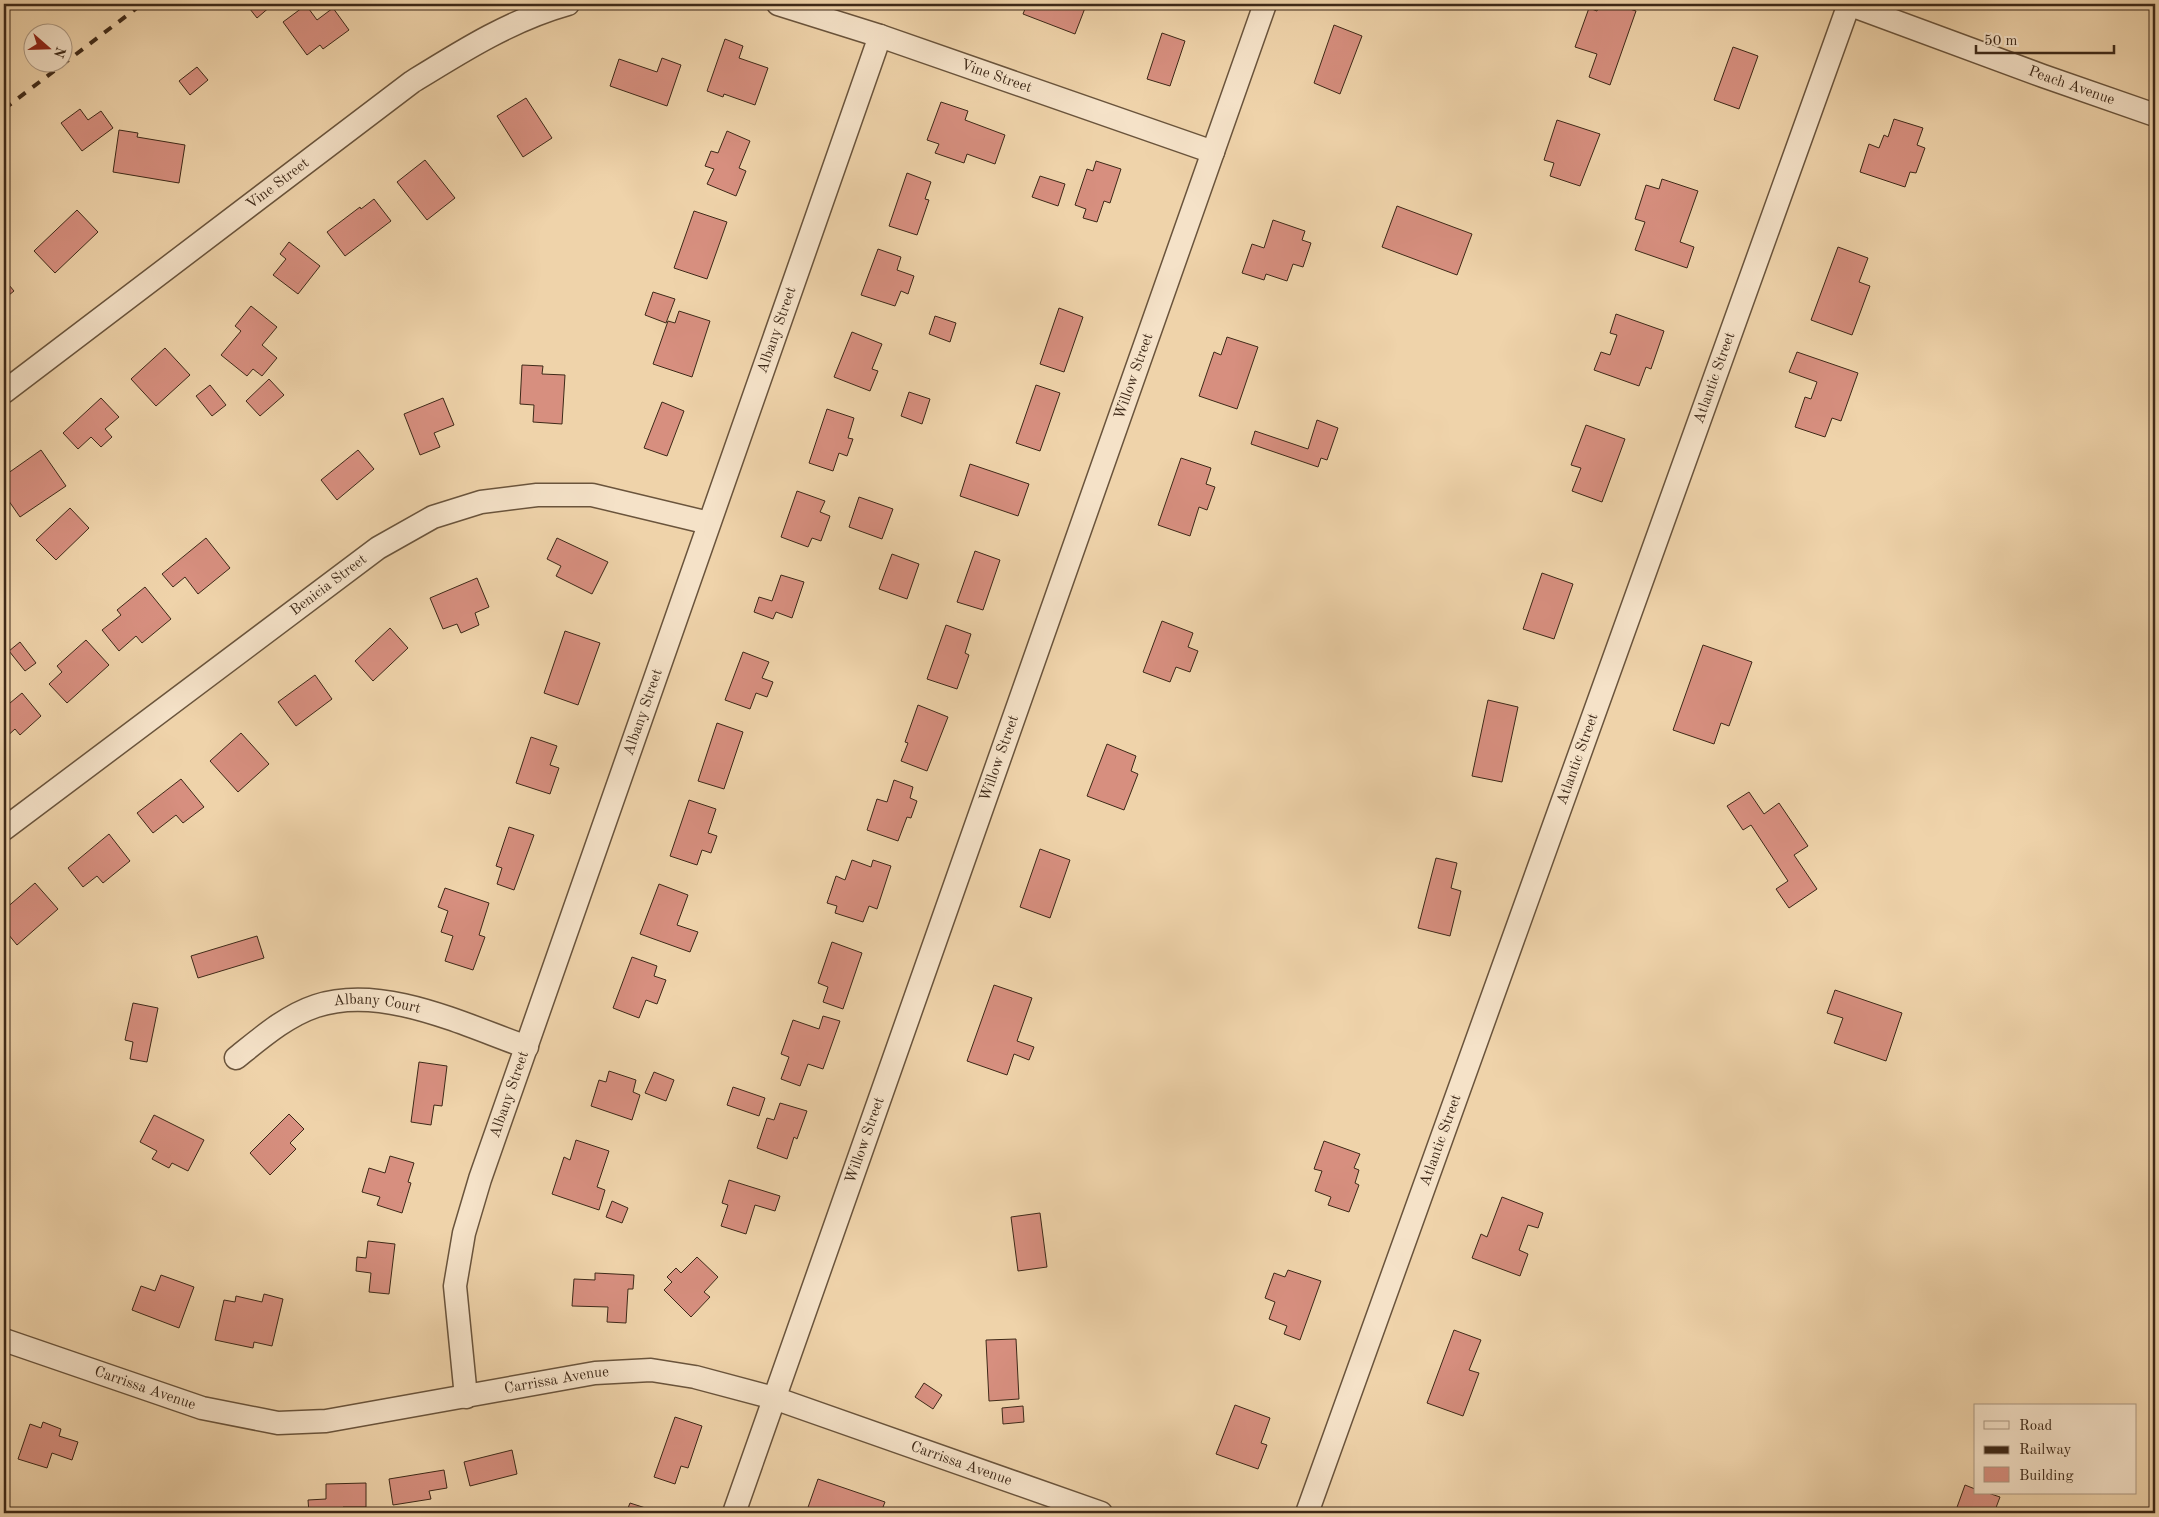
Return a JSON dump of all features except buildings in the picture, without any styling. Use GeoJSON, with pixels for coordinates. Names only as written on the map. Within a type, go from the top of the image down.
{"type":"FeatureCollection","features":[{"type":"Feature","properties":{"kind":"street","name":"Vine Street"},"geometry":{"type":"LineString","coordinates":[[4,392],[412,82],[483,38],[543,11],[568,4]]}},
{"type":"Feature","properties":{"kind":"street","name":"Vine Street"},"geometry":{"type":"LineString","coordinates":[[778,4],[880,36],[1213,152]]}},
{"type":"Feature","properties":{"kind":"street","name":"Willow Street"},"geometry":{"type":"LineString","coordinates":[[734,1513],[1265,4]]}},
{"type":"Feature","properties":{"kind":"street","name":"Peach Avenue"},"geometry":{"type":"LineString","coordinates":[[1849,4],[2043,76],[2155,115]]}},
{"type":"Feature","properties":{"kind":"street","name":"Atlantic Street"},"geometry":{"type":"LineString","coordinates":[[1307,1513],[1849,4]]}},
{"type":"Feature","properties":{"kind":"street","name":"Albany Street"},"geometry":{"type":"LineString","coordinates":[[466,1396],[455,1286],[464,1233],[480,1179],[880,36]]}},
{"type":"Feature","properties":{"kind":"street","name":"Benicia Street"},"geometry":{"type":"LineString","coordinates":[[4,829],[378,548],[433,517],[481,502],[537,495],[592,496],[709,523]]}},
{"type":"Feature","properties":{"kind":"street","name":"Albany Court"},"geometry":{"type":"LineString","coordinates":[[236,1058],[276,1026],[316,1006],[355,1000],[392,1002],[527,1047]]}},
{"type":"Feature","properties":{"kind":"street","name":"Carrissa Avenue"},"geometry":{"type":"LineString","coordinates":[[4,1340],[202,1408],[278,1423],[326,1421],[595,1373],[651,1370],[695,1377],[774,1398],[1101,1513]]}},
{"type":"Feature","properties":{"kind":"railway"},"geometry":{"type":"LineString","coordinates":[[4,109],[142,4]]}}]}
